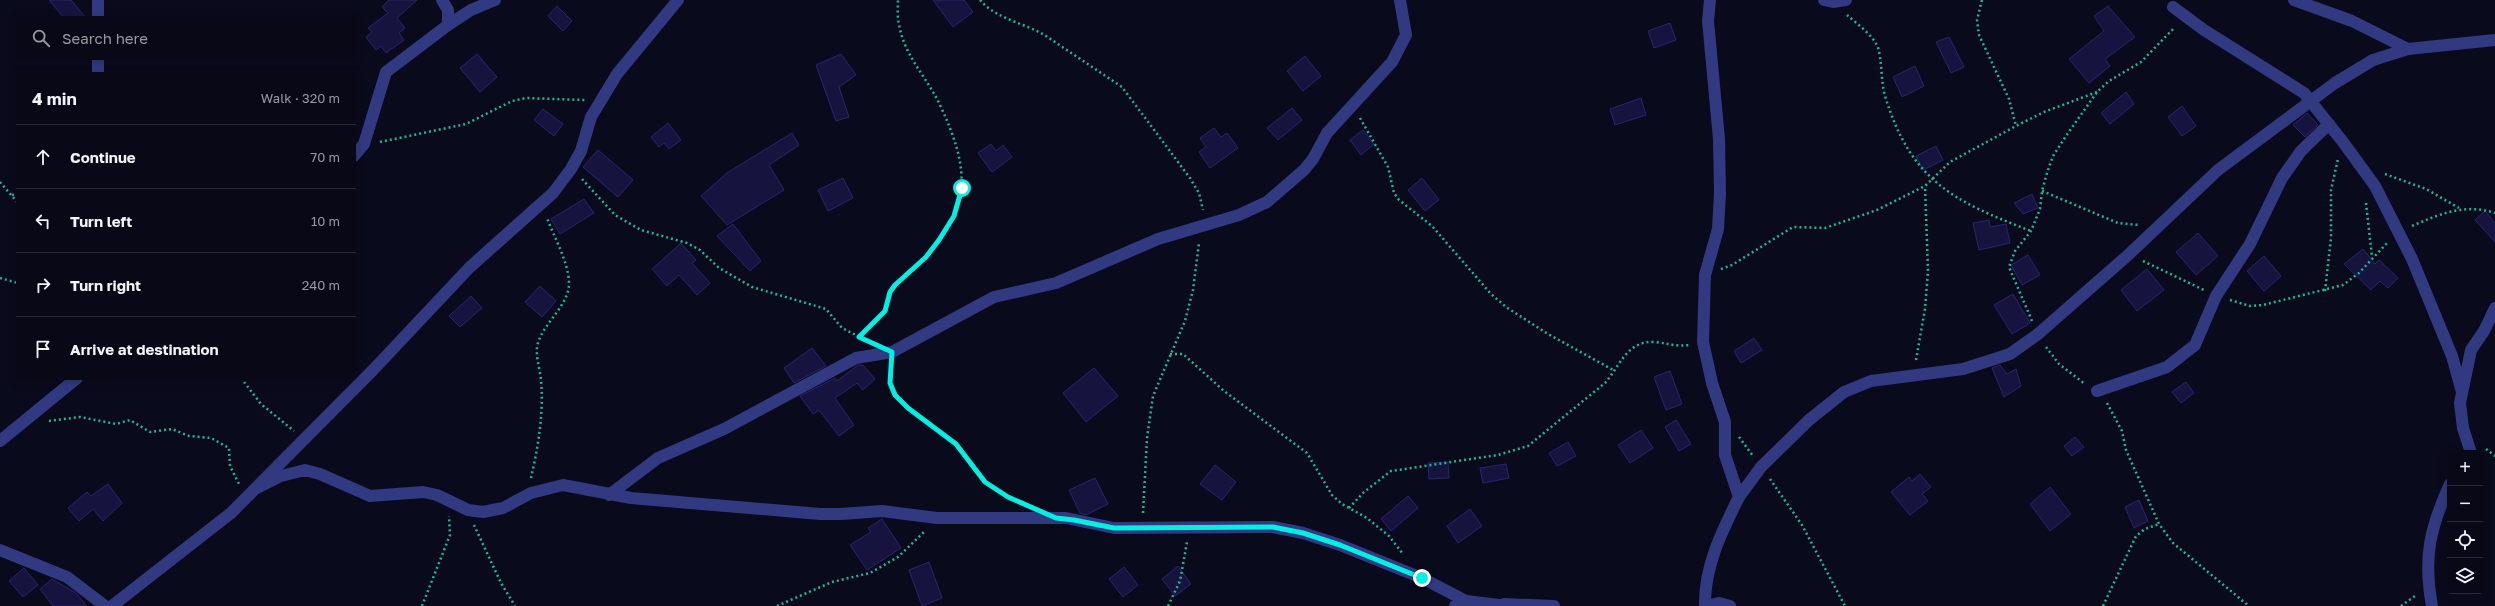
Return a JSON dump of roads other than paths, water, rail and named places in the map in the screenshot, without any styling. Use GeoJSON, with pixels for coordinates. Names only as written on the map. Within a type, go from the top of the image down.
{"type":"FeatureCollection","features":[{"type":"Feature","properties":{"kind":"street"},"geometry":{"type":"LineString","coordinates":[[98,0],[98,16]]}},
{"type":"Feature","properties":{"kind":"street"},"geometry":{"type":"LineString","coordinates":[[442,0],[448,10],[448,25]]}},
{"type":"Feature","properties":{"kind":"street"},"geometry":{"type":"LineString","coordinates":[[356,154],[364,144],[386,72],[448,25],[471,10],[495,0]]}},
{"type":"Feature","properties":{"kind":"street"},"geometry":{"type":"LineString","coordinates":[[609,495],[658,458],[724,429],[831,370],[856,358],[892,352],[994,297],[1056,283],[1158,239],[1254,210],[1267,202],[1304,170],[1313,159],[1327,133],[1392,62],[1406,35],[1400,0]]}},
{"type":"Feature","properties":{"kind":"street"},"geometry":{"type":"LineString","coordinates":[[1710,0],[1708,21],[1719,139],[1720,193],[1718,229],[1705,275],[1703,342],[1712,383],[1725,422],[1724,455],[1739,497]]}},
{"type":"Feature","properties":{"kind":"street"},"geometry":{"type":"LineString","coordinates":[[1828,1],[1846,0]]}},
{"type":"Feature","properties":{"kind":"street"},"geometry":{"type":"LineString","coordinates":[[2294,0],[2352,21],[2408,49]]}},
{"type":"Feature","properties":{"kind":"street"},"geometry":{"type":"LineString","coordinates":[[112,606],[213,528],[257,488],[307,438],[470,267],[553,193],[571,169],[581,151],[591,117],[617,74],[671,2]]}},
{"type":"Feature","properties":{"kind":"street"},"geometry":{"type":"LineString","coordinates":[[2173,7],[2185,17],[2295,86],[2311,101],[2343,142],[2375,186],[2398,232],[2436,315],[2452,356],[2462,392]]}},
{"type":"Feature","properties":{"kind":"street"},"geometry":{"type":"LineString","coordinates":[[1730,606],[1719,603],[1706,606],[1705,593],[1717,544],[1739,497],[1761,467],[1809,420],[1844,392],[1871,381],[1914,377],[1963,368],[2010,354],[2038,334],[2128,256],[2218,170],[2311,101],[2373,60],[2408,49],[2495,40]]}},
{"type":"Feature","properties":{"kind":"street"},"geometry":{"type":"LineString","coordinates":[[98,60],[98,72]]}},
{"type":"Feature","properties":{"kind":"street"},"geometry":{"type":"LineString","coordinates":[[2097,391],[2168,367],[2195,345],[2216,296],[2250,244],[2291,164],[2329,124]]}},
{"type":"Feature","properties":{"kind":"street"},"geometry":{"type":"LineString","coordinates":[[2470,450],[2462,428],[2460,403],[2471,350],[2484,330],[2495,308]]}},
{"type":"Feature","properties":{"kind":"street"},"geometry":{"type":"LineString","coordinates":[[0,441],[75,380]]}},
{"type":"Feature","properties":{"kind":"street"},"geometry":{"type":"LineString","coordinates":[[257,488],[281,476],[304,470],[320,474],[370,496],[423,492],[445,498],[468,510],[493,511],[526,495],[563,485],[609,495],[813,513],[841,514],[882,511],[937,518],[1066,518],[1107,527],[1273,527],[1303,533],[1422,578],[1466,601],[1505,605],[1554,606]]}},
{"type":"Feature","properties":{"kind":"street"},"geometry":{"type":"LineString","coordinates":[[2432,606],[2427,571],[2428,549],[2440,507],[2449,486]]}},
{"type":"Feature","properties":{"kind":"street"},"geometry":{"type":"LineString","coordinates":[[0,550],[67,577],[105,606]]}},
{"type":"Feature","properties":{"kind":"street"},"geometry":{"type":"LineString","coordinates":[[1455,606],[1466,601]]}}]}
